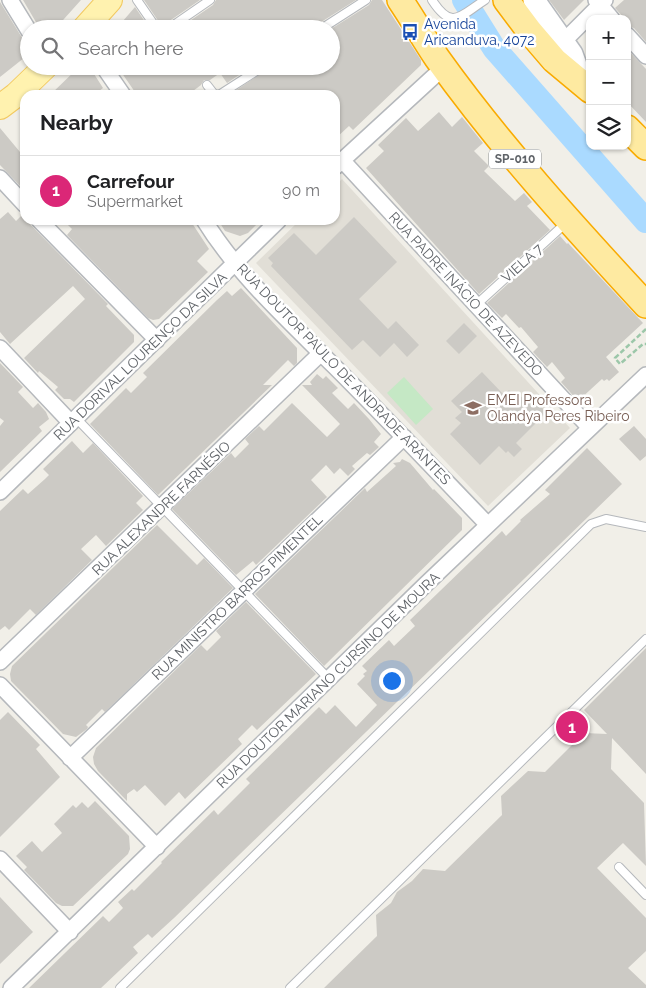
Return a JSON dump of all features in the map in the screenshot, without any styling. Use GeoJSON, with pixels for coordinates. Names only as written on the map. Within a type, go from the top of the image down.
{"type":"FeatureCollection","features":[{"type":"Feature","properties":{"kind":"highway","name":"SP-010"},"geometry":{"type":"LineString","coordinates":[[400,0],[444,67],[488,125],[568,220],[646,305]]}},
{"type":"Feature","properties":{"kind":"highway"},"geometry":{"type":"LineString","coordinates":[[506,0],[554,60],[586,86]]}},
{"type":"Feature","properties":{"kind":"highway"},"geometry":{"type":"LineString","coordinates":[[631,132],[646,147]]}},
{"type":"Feature","properties":{"kind":"main road"},"geometry":{"type":"LineString","coordinates":[[92,20],[110,0]]}},
{"type":"Feature","properties":{"kind":"main road"},"geometry":{"type":"LineString","coordinates":[[534,0],[564,41],[577,64],[586,86]]}},
{"type":"Feature","properties":{"kind":"main road"},"geometry":{"type":"LineString","coordinates":[[21,90],[37,75]]}},
{"type":"Feature","properties":{"kind":"main road"},"geometry":{"type":"LineString","coordinates":[[0,107],[20,91]]}},
{"type":"Feature","properties":{"kind":"street"},"geometry":{"type":"LineString","coordinates":[[10,0],[22,20]]}},
{"type":"Feature","properties":{"kind":"street"},"geometry":{"type":"LineString","coordinates":[[564,41],[600,1],[609,15]]}},
{"type":"Feature","properties":{"kind":"street"},"geometry":{"type":"LineString","coordinates":[[631,40],[646,56]]}},
{"type":"Feature","properties":{"kind":"street"},"geometry":{"type":"LineString","coordinates":[[340,161],[444,67]]}},
{"type":"Feature","properties":{"kind":"street"},"geometry":{"type":"LineString","coordinates":[[110,75],[119,90]]}},
{"type":"Feature","properties":{"kind":"street","name":"RUA PADRE INÁCIO DE AZEVEDO"},"geometry":{"type":"LineString","coordinates":[[340,165],[476,305],[589,427]]}},
{"type":"Feature","properties":{"kind":"street"},"geometry":{"type":"LineString","coordinates":[[0,178],[20,200]]}},
{"type":"Feature","properties":{"kind":"street"},"geometry":{"type":"LineString","coordinates":[[45,225],[157,340]]}},
{"type":"Feature","properties":{"kind":"street","name":"RUA DOUTOR PAULO DE ANDRADE ARANTES"},"geometry":{"type":"LineString","coordinates":[[208,225],[252,282],[488,525]]}},
{"type":"Feature","properties":{"kind":"street","name":"RUA DORIVAL LOURENÇO DA SILVA"},"geometry":{"type":"LineString","coordinates":[[0,492],[274,225]]}},
{"type":"Feature","properties":{"kind":"street"},"geometry":{"type":"LineString","coordinates":[[0,348],[74,421]]}},
{"type":"Feature","properties":{"kind":"street","name":"RUA ALEXANDRE FARNÉSIO"},"geometry":{"type":"LineString","coordinates":[[0,662],[321,353]]}},
{"type":"Feature","properties":{"kind":"street","name":"RUA DOUTOR MARIANO CURSINO DE MOURA"},"geometry":{"type":"LineString","coordinates":[[11,988],[589,427],[646,375]]}},
{"type":"Feature","properties":{"kind":"street","name":"RUA MINISTRO BARROS PIMENTEL"},"geometry":{"type":"LineString","coordinates":[[70,758],[404,437]]}},
{"type":"Feature","properties":{"kind":"street"},"geometry":{"type":"LineString","coordinates":[[0,685],[156,847]]}},
{"type":"Feature","properties":{"kind":"street"},"geometry":{"type":"LineString","coordinates":[[0,859],[70,932]]}},
{"type":"Feature","properties":{"kind":"lane"},"geometry":{"type":"LineString","coordinates":[[137,0],[150,20]]}},
{"type":"Feature","properties":{"kind":"lane"},"geometry":{"type":"LineString","coordinates":[[181,20],[210,0]]}},
{"type":"Feature","properties":{"kind":"lane"},"geometry":{"type":"LineString","coordinates":[[336,20],[366,0]]}},
{"type":"Feature","properties":{"kind":"lane"},"geometry":{"type":"LineString","coordinates":[[432,0],[446,17],[458,17],[484,0]]}},
{"type":"Feature","properties":{"kind":"lane"},"geometry":{"type":"LineString","coordinates":[[227,90],[250,75]]}},
{"type":"Feature","properties":{"kind":"lane"},"geometry":{"type":"LineString","coordinates":[[207,85],[211,90]]}},
{"type":"Feature","properties":{"kind":"lane","name":"VIELA 7"},"geometry":{"type":"LineString","coordinates":[[476,305],[568,220]]}},
{"type":"Feature","properties":{"kind":"lane"},"geometry":{"type":"LineString","coordinates":[[74,421],[162,506],[329,679]]}},
{"type":"Feature","properties":{"kind":"lane"},"geometry":{"type":"LineString","coordinates":[[120,988],[591,524],[606,520],[646,527]]}},
{"type":"Feature","properties":{"kind":"lane"},"geometry":{"type":"LineString","coordinates":[[290,988],[646,639]]}},
{"type":"Feature","properties":{"kind":"lane"},"geometry":{"type":"LineString","coordinates":[[619,867],[646,895]]}},
{"type":"Feature","properties":{"kind":"path"},"geometry":{"type":"LineString","coordinates":[[646,329],[615,358],[620,364],[643,344],[646,344]]}},
{"type":"Feature","properties":{"kind":"shaded area"},"geometry":{"type":"Polygon","coordinates":[[[342,179],[570,428],[488,506],[256,263],[295,225],[340,225],[340,181],[342,179]]]}},
{"type":"Feature","properties":{"kind":"green space"},"geometry":{"type":"Polygon","coordinates":[[[404,377],[433,409],[416,425],[387,393],[404,377]]]}},
{"type":"Feature","properties":{"kind":"building"},"geometry":{"type":"Polygon","coordinates":[[[23,0],[81,0],[63,20],[35,20],[23,0]]]}},
{"type":"Feature","properties":{"kind":"building"},"geometry":{"type":"Polygon","coordinates":[[[144,0],[200,0],[171,20],[158,20],[144,0]]]}},
{"type":"Feature","properties":{"kind":"building"},"geometry":{"type":"Polygon","coordinates":[[[216,0],[356,0],[324,20],[191,20],[213,5],[216,0]]]}},
{"type":"Feature","properties":{"kind":"building"},"geometry":{"type":"Polygon","coordinates":[[[372,0],[382,0],[421,60],[421,65],[353,130],[349,126],[340,134],[340,90],[236,90],[259,75],[340,75],[340,23],[369,5],[372,0]]]}},
{"type":"Feature","properties":{"kind":"building"},"geometry":{"type":"Polygon","coordinates":[[[549,0],[584,0],[564,20],[549,0]]]}},
{"type":"Feature","properties":{"kind":"building"},"geometry":{"type":"Polygon","coordinates":[[[624,0],[646,0],[646,42],[634,28],[631,27],[631,15],[621,15],[615,8],[624,0]]]}},
{"type":"Feature","properties":{"kind":"building"},"geometry":{"type":"Polygon","coordinates":[[[0,2],[20,34],[20,61],[0,77],[0,2]]]}},
{"type":"Feature","properties":{"kind":"building"},"geometry":{"type":"Polygon","coordinates":[[[135,7],[144,20],[124,20],[135,7]]]}},
{"type":"Feature","properties":{"kind":"building"},"geometry":{"type":"Polygon","coordinates":[[[631,53],[646,69],[646,122],[631,106],[631,53]]]}},
{"type":"Feature","properties":{"kind":"building"},"geometry":{"type":"Polygon","coordinates":[[[71,75],[95,75],[103,88],[100,90],[55,90],[71,75]]]}},
{"type":"Feature","properties":{"kind":"building"},"geometry":{"type":"Polygon","coordinates":[[[123,75],[217,75],[210,80],[204,80],[194,90],[134,90],[123,75]]]}},
{"type":"Feature","properties":{"kind":"building"},"geometry":{"type":"Polygon","coordinates":[[[221,75],[239,75],[227,83],[221,75]]]}},
{"type":"Feature","properties":{"kind":"building"},"geometry":{"type":"Polygon","coordinates":[[[439,112],[452,127],[462,117],[483,143],[474,151],[489,166],[484,171],[515,201],[524,193],[532,202],[527,206],[550,230],[479,294],[366,168],[384,151],[378,145],[406,118],[418,131],[439,112]]]}},
{"type":"Feature","properties":{"kind":"building"},"geometry":{"type":"Polygon","coordinates":[[[0,128],[20,152],[20,186],[0,165],[0,128]]]}},
{"type":"Feature","properties":{"kind":"building"},"geometry":{"type":"Polygon","coordinates":[[[8,212],[16,221],[20,217],[20,225],[31,225],[108,304],[106,306],[134,335],[134,342],[74,402],[70,399],[64,399],[55,390],[58,387],[39,371],[38,373],[24,358],[85,299],[73,286],[10,344],[0,332],[0,219],[8,212]]]}},
{"type":"Feature","properties":{"kind":"building"},"geometry":{"type":"Polygon","coordinates":[[[354,217],[397,262],[359,299],[388,329],[396,321],[419,345],[407,357],[394,343],[380,357],[363,340],[352,350],[271,266],[273,263],[268,258],[294,233],[316,255],[354,217]]]}},
{"type":"Feature","properties":{"kind":"building"},"geometry":{"type":"Polygon","coordinates":[[[68,225],[193,225],[209,249],[197,261],[208,272],[159,319],[153,320],[148,318],[67,235],[72,229],[68,225]]]}},
{"type":"Feature","properties":{"kind":"building"},"geometry":{"type":"Polygon","coordinates":[[[221,225],[256,225],[248,233],[240,236],[225,231],[221,225]]]}},
{"type":"Feature","properties":{"kind":"building"},"geometry":{"type":"Polygon","coordinates":[[[560,236],[643,323],[606,357],[619,372],[609,381],[602,379],[578,401],[561,382],[565,378],[552,362],[547,367],[533,352],[538,347],[521,327],[519,328],[506,314],[502,318],[487,303],[560,236]]]}},
{"type":"Feature","properties":{"kind":"building"},"geometry":{"type":"Polygon","coordinates":[[[241,288],[297,348],[297,363],[294,366],[288,360],[263,385],[272,385],[158,495],[90,424],[126,388],[131,393],[147,377],[143,373],[217,300],[227,291],[232,296],[241,288]]]}},
{"type":"Feature","properties":{"kind":"building"},"geometry":{"type":"Polygon","coordinates":[[[464,323],[477,336],[459,354],[446,341],[464,323]]]}},
{"type":"Feature","properties":{"kind":"building"},"geometry":{"type":"Polygon","coordinates":[[[0,363],[23,387],[18,392],[33,408],[38,403],[49,419],[39,427],[42,431],[0,472],[0,426],[4,421],[0,418],[0,363]]]}},
{"type":"Feature","properties":{"kind":"building"},"geometry":{"type":"Polygon","coordinates":[[[482,372],[504,395],[509,390],[518,400],[526,393],[536,404],[538,402],[546,413],[516,443],[522,449],[514,457],[508,451],[506,453],[499,446],[480,465],[450,434],[461,423],[455,418],[462,412],[451,401],[482,372]]]}},
{"type":"Feature","properties":{"kind":"building"},"geometry":{"type":"Polygon","coordinates":[[[317,374],[323,379],[326,376],[338,388],[332,393],[348,409],[354,403],[369,419],[381,434],[374,442],[379,447],[370,455],[367,453],[352,466],[355,469],[348,476],[340,468],[334,474],[326,465],[311,480],[327,497],[256,565],[253,561],[236,575],[172,509],[231,453],[235,458],[249,444],[245,439],[259,426],[264,431],[292,403],[327,437],[340,424],[302,385],[312,385],[310,382],[317,374]]]}},
{"type":"Feature","properties":{"kind":"building"},"geometry":{"type":"Polygon","coordinates":[[[634,426],[646,439],[646,456],[640,461],[619,439],[634,426]]]}},
{"type":"Feature","properties":{"kind":"building"},"geometry":{"type":"Polygon","coordinates":[[[72,441],[83,453],[93,443],[143,496],[136,503],[143,510],[106,546],[96,535],[81,549],[92,560],[36,615],[30,609],[9,630],[5,626],[0,630],[0,511],[23,489],[28,494],[45,479],[49,475],[43,469],[72,441]]]}},
{"type":"Feature","properties":{"kind":"building"},"geometry":{"type":"Polygon","coordinates":[[[587,448],[622,484],[174,918],[152,938],[148,934],[133,947],[138,953],[101,988],[29,988],[103,916],[109,922],[123,908],[118,902],[132,889],[134,891],[214,810],[218,815],[250,783],[246,779],[319,707],[326,714],[335,705],[356,727],[377,705],[357,684],[367,671],[362,666],[389,640],[394,646],[415,626],[410,620],[502,531],[506,536],[520,520],[550,494],[545,490],[587,448]]]}},
{"type":"Feature","properties":{"kind":"building"},"geometry":{"type":"Polygon","coordinates":[[[402,459],[410,463],[433,490],[462,518],[462,530],[324,666],[255,594],[365,488],[367,492],[396,466],[393,463],[400,462],[402,459]]]}},
{"type":"Feature","properties":{"kind":"building"},"geometry":{"type":"Polygon","coordinates":[[[157,525],[197,565],[204,558],[233,588],[105,712],[102,709],[86,725],[87,729],[76,737],[63,734],[11,681],[12,666],[157,525]]]}},
{"type":"Feature","properties":{"kind":"building"},"geometry":{"type":"Polygon","coordinates":[[[246,602],[316,674],[257,730],[252,725],[238,739],[242,744],[185,799],[179,792],[165,806],[145,785],[137,792],[134,789],[127,794],[127,801],[98,771],[93,757],[96,748],[201,645],[207,651],[221,637],[216,631],[246,602]]]}},
{"type":"Feature","properties":{"kind":"building"},"geometry":{"type":"Polygon","coordinates":[[[646,648],[646,774],[612,738],[611,769],[644,803],[646,866],[623,843],[597,868],[646,918],[646,951],[628,968],[646,985],[646,988],[324,988],[377,936],[376,915],[391,903],[397,892],[412,881],[423,869],[445,871],[502,815],[501,796],[528,771],[545,772],[584,733],[607,734],[584,710],[646,648]]]}},
{"type":"Feature","properties":{"kind":"building"},"geometry":{"type":"Polygon","coordinates":[[[8,712],[40,745],[36,749],[60,777],[0,837],[0,720],[8,712]]]}},
{"type":"Feature","properties":{"kind":"building"},"geometry":{"type":"Polygon","coordinates":[[[95,801],[129,836],[130,849],[128,854],[73,906],[62,906],[56,903],[24,870],[27,867],[16,856],[32,841],[42,852],[62,833],[54,824],[73,805],[76,808],[82,802],[88,808],[95,801]]]}},
{"type":"Feature","properties":{"kind":"building"},"geometry":{"type":"Polygon","coordinates":[[[0,897],[33,932],[0,964],[0,897]]]}},
{"type":"Feature","properties":{"kind":"waterway"},"geometry":{"type":"LineString","coordinates":[[464,0],[494,48],[646,221]]}},
{"type":"Feature","properties":{"kind":"place","name":"Avenida Aricanduva, 4072"},"geometry":{"type":"Point","coordinates":[410,32]}},
{"type":"Feature","properties":{"kind":"place","name":"EMEI Professora Olandya Peres Ribeiro"},"geometry":{"type":"Point","coordinates":[473,408]}},
{"type":"Feature","properties":{"kind":"place","name":"Carrefour"},"geometry":{"type":"Point","coordinates":[572,727]}}]}
